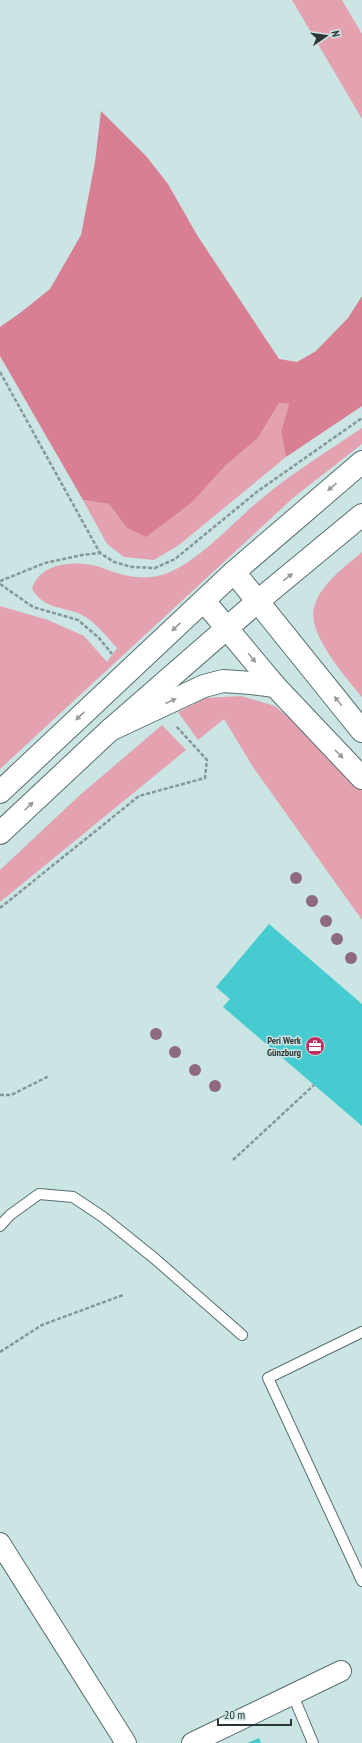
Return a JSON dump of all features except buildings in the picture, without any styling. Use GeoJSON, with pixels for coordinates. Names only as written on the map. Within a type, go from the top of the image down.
{"type":"FeatureCollection","features":[{"type":"Feature","properties":{"kind":"main road"},"geometry":{"type":"LineString","coordinates":[[0,792],[234,572],[362,462]]}},
{"type":"Feature","properties":{"kind":"main road"},"geometry":{"type":"LineString","coordinates":[[0,833],[110,730],[258,601],[362,516]]}},
{"type":"Feature","properties":{"kind":"main road"},"geometry":{"type":"LineString","coordinates":[[234,572],[362,731]]}},
{"type":"Feature","properties":{"kind":"main road"},"geometry":{"type":"LineString","coordinates":[[204,601],[275,686],[362,778]]}},
{"type":"Feature","properties":{"kind":"main road"},"geometry":{"type":"LineString","coordinates":[[110,730],[204,686],[223,681],[275,686]]}},
{"type":"Feature","properties":{"kind":"street"},"geometry":{"type":"LineString","coordinates":[[0,1543],[126,1743]]}},
{"type":"Feature","properties":{"kind":"street"},"geometry":{"type":"LineString","coordinates":[[192,1743],[341,1671]]}},
{"type":"Feature","properties":{"kind":"lane"},"geometry":{"type":"LineString","coordinates":[[0,1226],[10,1215],[39,1194],[73,1197],[103,1217],[154,1258],[242,1335]]}},
{"type":"Feature","properties":{"kind":"lane"},"geometry":{"type":"LineString","coordinates":[[362,1332],[268,1378],[362,1580]]}},
{"type":"Feature","properties":{"kind":"lane"},"geometry":{"type":"LineString","coordinates":[[292,1694],[313,1743]]}},
{"type":"Feature","properties":{"kind":"path"},"geometry":{"type":"LineString","coordinates":[[0,372],[100,553],[114,562],[132,567],[155,568],[175,559],[258,491],[362,418]]}},
{"type":"Feature","properties":{"kind":"path"},"geometry":{"type":"LineString","coordinates":[[0,583],[45,563],[100,553]]}},
{"type":"Feature","properties":{"kind":"path"},"geometry":{"type":"LineString","coordinates":[[0,583],[33,607],[78,620],[99,638],[112,654]]}},
{"type":"Feature","properties":{"kind":"path"},"geometry":{"type":"LineString","coordinates":[[0,908],[139,796],[205,778],[207,760],[172,722]]}},
{"type":"Feature","properties":{"kind":"path"},"geometry":{"type":"LineString","coordinates":[[0,1095],[11,1095],[49,1076]]}},
{"type":"Feature","properties":{"kind":"path"},"geometry":{"type":"LineString","coordinates":[[234,1160],[314,1084]]}},
{"type":"Feature","properties":{"kind":"path"},"geometry":{"type":"LineString","coordinates":[[0,1352],[42,1325],[123,1295]]}},
{"type":"Feature","properties":{"kind":"shaded area"},"geometry":{"type":"Polygon","coordinates":[[[292,0],[342,0],[362,34],[362,119],[292,0]]]}},
{"type":"Feature","properties":{"kind":"shaded area"},"geometry":{"type":"Polygon","coordinates":[[[101,111],[146,156],[168,184],[197,235],[279,359],[297,362],[316,351],[348,318],[362,296],[362,406],[286,457],[281,432],[289,404],[279,403],[258,438],[225,466],[191,503],[146,537],[126,527],[109,504],[83,500],[0,356],[0,327],[50,289],[81,235],[95,162],[101,111]]]}},
{"type":"Feature","properties":{"kind":"shaded area"},"geometry":{"type":"Polygon","coordinates":[[[279,403],[289,404],[281,432],[286,457],[179,545],[154,560],[124,557],[107,544],[83,500],[109,504],[126,527],[225,466],[258,438],[279,403]]]}},
{"type":"Feature","properties":{"kind":"shaded area"},"geometry":{"type":"Polygon","coordinates":[[[362,428],[362,444],[294,497],[0,769],[0,606],[48,620],[84,636],[107,662],[117,648],[100,629],[80,614],[47,604],[32,589],[36,580],[43,573],[60,565],[70,564],[91,565],[133,577],[158,576],[175,570],[214,542],[249,509],[310,462],[362,428]]]}},
{"type":"Feature","properties":{"kind":"shaded area"},"geometry":{"type":"Polygon","coordinates":[[[362,552],[362,697],[328,653],[315,627],[313,615],[315,604],[323,589],[335,575],[362,552]]]}},
{"type":"Feature","properties":{"kind":"shaded area"},"geometry":{"type":"Polygon","coordinates":[[[241,696],[275,706],[330,753],[362,787],[362,920],[253,767],[224,719],[198,740],[178,712],[206,698],[241,696]]]}},
{"type":"Feature","properties":{"kind":"shaded area"},"geometry":{"type":"Polygon","coordinates":[[[162,725],[186,750],[0,902],[0,870],[80,795],[162,725]]]}},
{"type":"Feature","properties":{"kind":"place","name":"Peri Werk Günzburg"},"geometry":{"type":"Point","coordinates":[315,1046]}}]}
